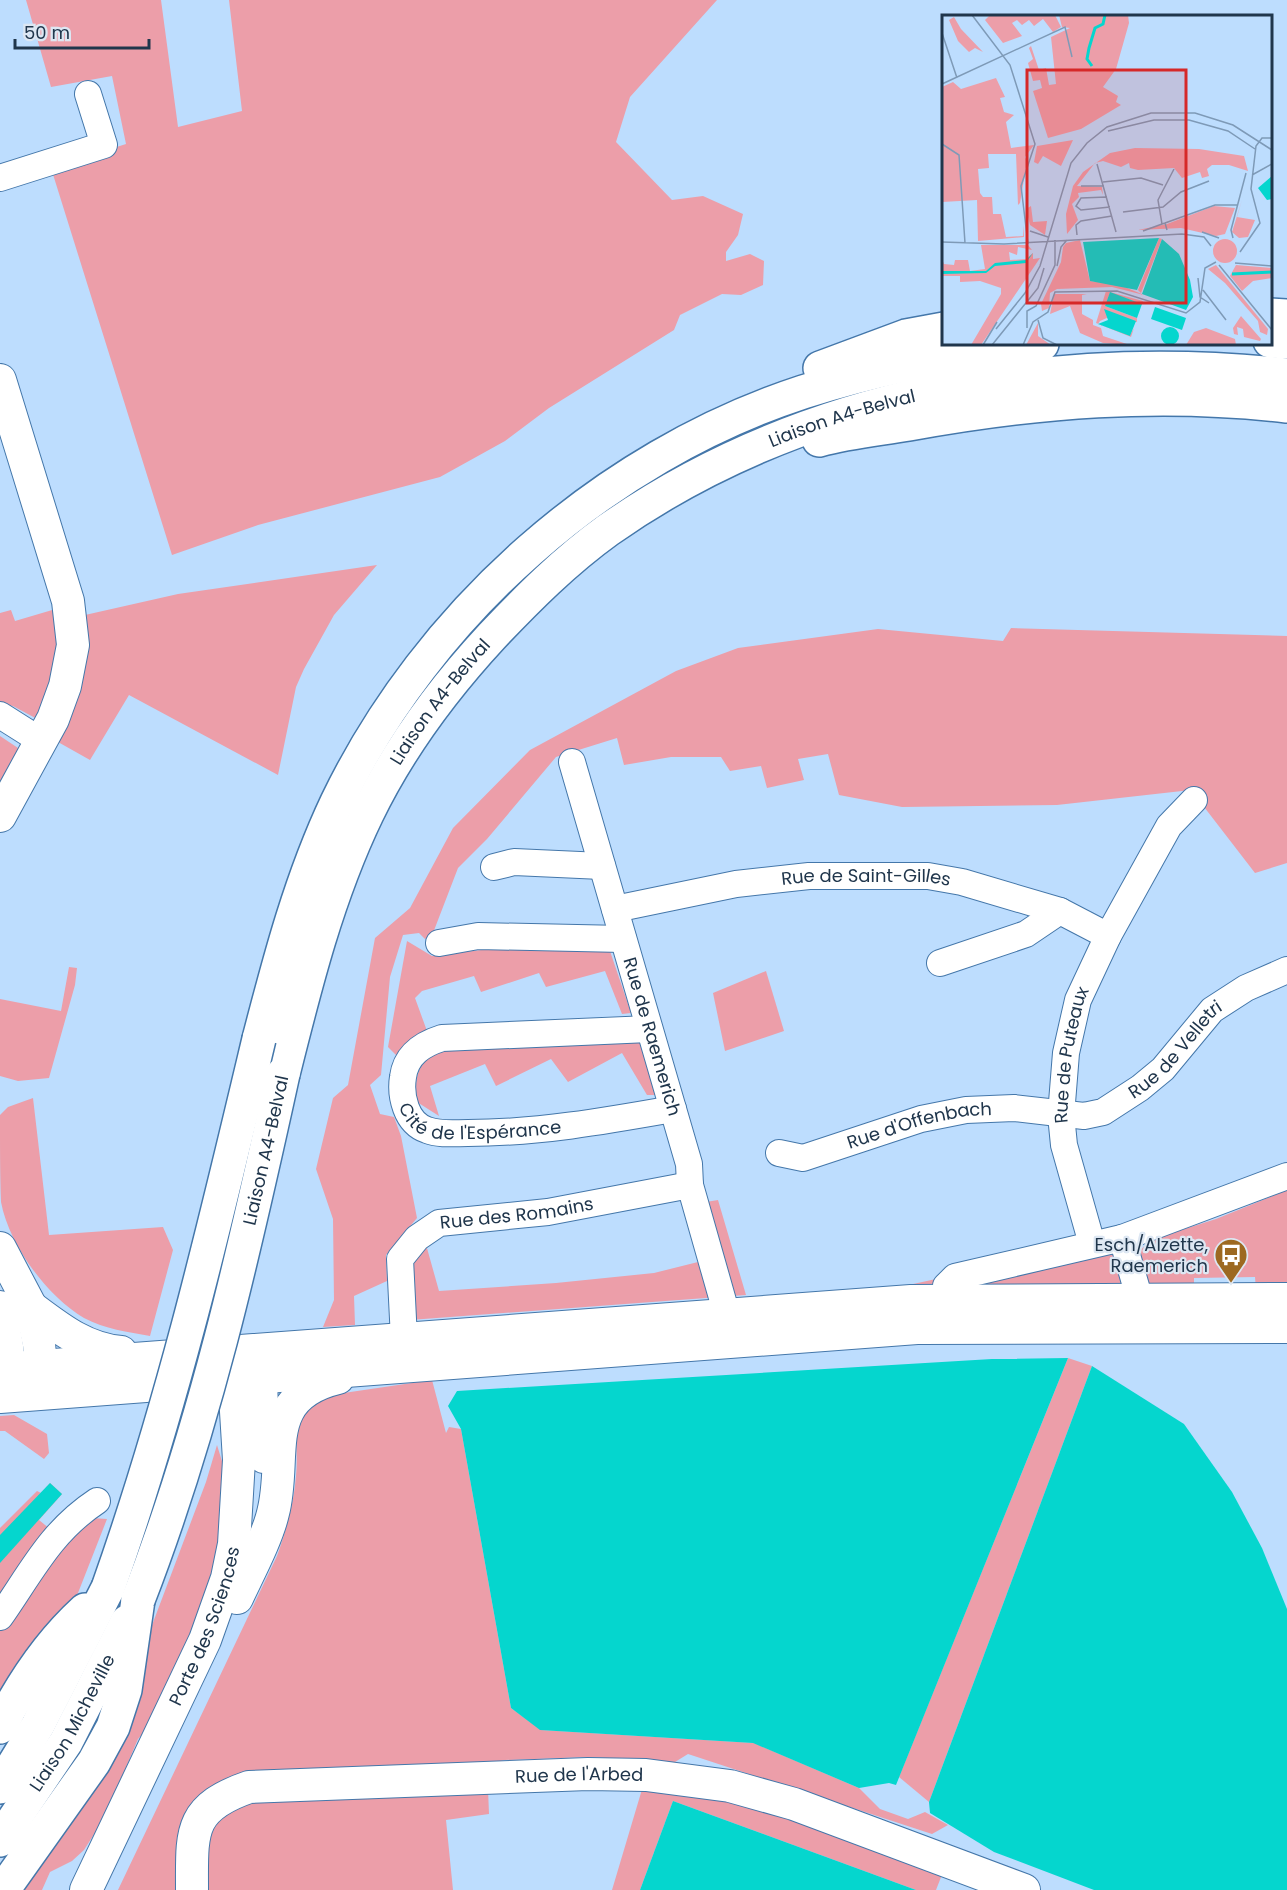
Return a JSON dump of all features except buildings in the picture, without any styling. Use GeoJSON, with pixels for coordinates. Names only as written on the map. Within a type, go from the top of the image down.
{"type":"FeatureCollection","features":[{"type":"Feature","properties":{"kind":"highway"},"geometry":{"type":"LineString","coordinates":[[1272,315],[1287,316]]}},
{"type":"Feature","properties":{"kind":"highway"},"geometry":{"type":"LineString","coordinates":[[654,459],[713,415],[829,363],[906,336],[942,329]]}},
{"type":"Feature","properties":{"kind":"highway"},"geometry":{"type":"LineString","coordinates":[[1272,341],[1287,342]]}},
{"type":"Feature","properties":{"kind":"highway","name":"Liaison A4-Belval"},"geometry":{"type":"LineString","coordinates":[[108,1588],[135,1512],[182,1354],[291,915],[337,802],[362,755],[407,684],[450,631],[526,554],[601,495],[654,459],[733,420],[801,393],[923,360],[1035,345]]}},
{"type":"Feature","properties":{"kind":"highway","name":"Liaison A4-Belval"},"geometry":{"type":"LineString","coordinates":[[138,1600],[187,1463],[252,1215],[307,978],[347,860],[368,812],[448,683],[526,600],[607,531],[660,497],[777,437],[848,412],[920,394],[1045,376],[1109,370],[1235,371],[1287,375]]}},
{"type":"Feature","properties":{"kind":"highway"},"geometry":{"type":"LineString","coordinates":[[660,497],[705,485],[781,452],[823,439],[1031,405],[1104,399],[1180,398],[1287,406]]}},
{"type":"Feature","properties":{"kind":"highway"},"geometry":{"type":"LineString","coordinates":[[0,1727],[15,1697],[42,1656],[71,1623],[108,1588]]}},
{"type":"Feature","properties":{"kind":"highway","name":"Liaison Micheville"},"geometry":{"type":"LineString","coordinates":[[0,1787],[38,1725],[108,1588]]}},
{"type":"Feature","properties":{"kind":"highway"},"geometry":{"type":"LineString","coordinates":[[3,1890],[94,1762],[113,1727],[125,1690],[138,1600]]}},
{"type":"Feature","properties":{"kind":"highway","name":"Liaison Micheville"},"geometry":{"type":"LineString","coordinates":[[0,1840],[66,1742],[138,1600]]}},
{"type":"Feature","properties":{"kind":"main road"},"geometry":{"type":"LineString","coordinates":[[0,380],[68,601],[73,645],[65,686],[41,741],[0,816]]}},
{"type":"Feature","properties":{"kind":"main road"},"geometry":{"type":"LineString","coordinates":[[0,1248],[31,1307],[41,1366]]}},
{"type":"Feature","properties":{"kind":"main road"},"geometry":{"type":"LineString","coordinates":[[5,1389],[254,1366],[334,1352],[378,1354],[727,1328],[945,1300],[1287,1299]]}},
{"type":"Feature","properties":{"kind":"main road"},"geometry":{"type":"LineString","coordinates":[[0,1306],[5,1389]]}},
{"type":"Feature","properties":{"kind":"main road"},"geometry":{"type":"LineString","coordinates":[[31,1307],[72,1338],[106,1351],[254,1366]]}},
{"type":"Feature","properties":{"kind":"main road"},"geometry":{"type":"LineString","coordinates":[[378,1354],[404,1339],[727,1328],[1256,1325],[1287,1327]]}},
{"type":"Feature","properties":{"kind":"main road","name":"Porte des Sciences"},"geometry":{"type":"LineString","coordinates":[[100,1890],[273,1515],[278,1483],[279,1431],[289,1408],[312,1386],[378,1354]]}},
{"type":"Feature","properties":{"kind":"main road"},"geometry":{"type":"LineString","coordinates":[[5,1389],[41,1366],[169,1357]]}},
{"type":"Feature","properties":{"kind":"main road","name":"Porte des Sciences"},"geometry":{"type":"LineString","coordinates":[[254,1366],[264,1473],[257,1550]]}},
{"type":"Feature","properties":{"kind":"main road","name":"Porte des Sciences"},"geometry":{"type":"LineString","coordinates":[[86,1890],[205,1640],[227,1578],[234,1544],[239,1460],[254,1366]]}},
{"type":"Feature","properties":{"kind":"main road"},"geometry":{"type":"LineString","coordinates":[[5,1389],[163,1397],[184,1401],[209,1415],[219,1429],[229,1455],[237,1499]]}},
{"type":"Feature","properties":{"kind":"main road","name":"Rue de l'Arbed"},"geometry":{"type":"LineString","coordinates":[[192,1890],[192,1850],[202,1816],[213,1802],[249,1787],[588,1773],[646,1775],[730,1786],[794,1804],[1024,1890]]}},
{"type":"Feature","properties":{"kind":"street"},"geometry":{"type":"LineString","coordinates":[[0,178],[104,145],[88,94]]}},
{"type":"Feature","properties":{"kind":"street"},"geometry":{"type":"LineString","coordinates":[[0,715],[41,741]]}},
{"type":"Feature","properties":{"kind":"street","name":"Rue de Raemerich"},"geometry":{"type":"LineString","coordinates":[[572,762],[688,1164],[690,1185],[727,1328]]}},
{"type":"Feature","properties":{"kind":"street","name":"Rue de Puteaux"},"geometry":{"type":"LineString","coordinates":[[1092,1244],[1064,1145],[1060,1115],[1066,1053],[1078,1000],[1108,936],[1169,826],[1194,800]]}},
{"type":"Feature","properties":{"kind":"street"},"geometry":{"type":"LineString","coordinates":[[494,867],[514,862],[602,866]]}},
{"type":"Feature","properties":{"kind":"street","name":"Rue de Saint-Gilles"},"geometry":{"type":"LineString","coordinates":[[615,909],[736,884],[809,876],[890,874],[928,876],[962,882],[1060,911],[1108,936]]}},
{"type":"Feature","properties":{"kind":"street"},"geometry":{"type":"LineString","coordinates":[[940,963],[1026,934],[1060,911]]}},
{"type":"Feature","properties":{"kind":"street"},"geometry":{"type":"LineString","coordinates":[[439,943],[478,936],[623,939]]}},
{"type":"Feature","properties":{"kind":"street","name":"Rue de Velletri"},"geometry":{"type":"LineString","coordinates":[[1060,1115],[1084,1116],[1103,1112],[1140,1088],[1163,1069],[1212,1010],[1246,988],[1287,970]]}},
{"type":"Feature","properties":{"kind":"street","name":"Cité de l'Espérance"},"geometry":{"type":"LineString","coordinates":[[649,1029],[442,1038],[425,1043],[410,1057],[404,1071],[403,1101],[413,1119],[425,1130],[436,1132],[492,1133],[579,1125],[672,1109]]}},
{"type":"Feature","properties":{"kind":"street","name":"Rue d'Offenbach"},"geometry":{"type":"LineString","coordinates":[[779,1153],[803,1158],[921,1119],[966,1110],[1014,1108],[1060,1115]]}},
{"type":"Feature","properties":{"kind":"street"},"geometry":{"type":"LineString","coordinates":[[945,1300],[946,1286],[955,1277],[1122,1238],[1287,1176]]}},
{"type":"Feature","properties":{"kind":"street","name":"Rue des Romains"},"geometry":{"type":"LineString","coordinates":[[404,1339],[400,1259],[417,1238],[439,1223],[548,1212],[690,1185]]}},
{"type":"Feature","properties":{"kind":"street"},"geometry":{"type":"LineString","coordinates":[[1122,1238],[1140,1300]]}},
{"type":"Feature","properties":{"kind":"street"},"geometry":{"type":"LineString","coordinates":[[0,1617],[11,1579],[75,1516],[97,1501]]}},
{"type":"Feature","properties":{"kind":"shaded area"},"geometry":{"type":"Polygon","coordinates":[[[26,0],[161,0],[178,127],[242,111],[229,0],[717,0],[630,97],[616,142],[672,200],[703,196],[743,214],[738,235],[726,252],[726,261],[750,254],[764,261],[763,285],[741,295],[722,294],[680,315],[674,330],[549,408],[505,441],[440,477],[258,525],[172,555],[51,168],[126,144],[112,76],[51,87],[26,0]]]}},
{"type":"Feature","properties":{"kind":"shaded area"},"geometry":{"type":"Polygon","coordinates":[[[377,565],[334,615],[304,669],[296,687],[278,775],[129,695],[90,760],[58,742],[85,615],[178,594],[377,565]]]}},
{"type":"Feature","properties":{"kind":"shaded area"},"geometry":{"type":"Polygon","coordinates":[[[59,608],[62,644],[39,720],[13,706],[0,704],[0,613],[11,610],[15,621],[59,608]]]}},
{"type":"Feature","properties":{"kind":"shaded area"},"geometry":{"type":"Polygon","coordinates":[[[1011,628],[1287,636],[1287,863],[1255,873],[1191,790],[1057,805],[902,807],[839,795],[828,754],[798,759],[804,780],[767,788],[761,766],[730,771],[721,757],[671,757],[624,765],[617,738],[556,757],[487,839],[458,868],[433,933],[425,939],[419,933],[403,935],[390,977],[381,1075],[370,1085],[380,1114],[394,1117],[401,1136],[417,1218],[386,1255],[387,1281],[354,1296],[355,1325],[323,1327],[334,1300],[333,1219],[316,1169],[333,1098],[348,1085],[375,938],[410,908],[453,828],[530,750],[676,671],[738,648],[878,629],[1003,641],[1011,628]]]}},
{"type":"Feature","properties":{"kind":"shaded area"},"geometry":{"type":"Polygon","coordinates":[[[0,736],[24,752],[0,795],[0,736]]]}},
{"type":"Feature","properties":{"kind":"shaded area"},"geometry":{"type":"Polygon","coordinates":[[[407,941],[432,956],[515,946],[610,951],[631,1013],[622,1014],[605,971],[546,987],[539,973],[481,992],[474,976],[422,991],[415,998],[427,1031],[402,1061],[388,1047],[407,941]]]}},
{"type":"Feature","properties":{"kind":"shaded area"},"geometry":{"type":"Polygon","coordinates":[[[69,967],[77,968],[75,985],[49,1078],[18,1081],[0,1076],[0,999],[61,1011],[69,967]]]}},
{"type":"Feature","properties":{"kind":"shaded area"},"geometry":{"type":"Polygon","coordinates":[[[766,971],[784,1031],[725,1051],[713,993],[766,971]]]}},
{"type":"Feature","properties":{"kind":"shaded area"},"geometry":{"type":"Polygon","coordinates":[[[644,1040],[656,1095],[647,1095],[622,1053],[568,1082],[551,1059],[496,1086],[485,1064],[430,1086],[439,1116],[417,1102],[418,1073],[426,1060],[450,1044],[644,1040]]]}},
{"type":"Feature","properties":{"kind":"shaded area"},"geometry":{"type":"Polygon","coordinates":[[[33,1098],[49,1235],[163,1227],[173,1250],[150,1336],[100,1325],[70,1308],[57,1297],[32,1268],[12,1235],[1,1202],[0,1115],[8,1107],[33,1098]]]}},
{"type":"Feature","properties":{"kind":"shaded area"},"geometry":{"type":"Polygon","coordinates":[[[1287,1190],[1287,1290],[1256,1290],[1255,1277],[1194,1278],[1194,1291],[904,1286],[936,1279],[946,1286],[1108,1251],[1122,1261],[1135,1263],[1139,1252],[1148,1242],[1216,1219],[1287,1190]]]}},
{"type":"Feature","properties":{"kind":"shaded area"},"geometry":{"type":"Polygon","coordinates":[[[718,1200],[746,1295],[410,1320],[406,1260],[425,1241],[439,1291],[654,1273],[718,1257],[706,1202],[718,1200]]]}},
{"type":"Feature","properties":{"kind":"shaded area"},"geometry":{"type":"Polygon","coordinates":[[[1068,1358],[1092,1366],[929,1802],[899,1777],[1068,1358]]]}},
{"type":"Feature","properties":{"kind":"shaded area"},"geometry":{"type":"Polygon","coordinates":[[[1068,1358],[896,1785],[889,1783],[859,1788],[753,1743],[540,1730],[511,1708],[461,1429],[448,1406],[457,1391],[992,1359],[1068,1358]]]}},
{"type":"Feature","properties":{"kind":"shaded area"},"geometry":{"type":"Polygon","coordinates":[[[1092,1366],[1184,1424],[1232,1492],[1262,1548],[1287,1609],[1287,1890],[1094,1890],[994,1852],[930,1813],[929,1802],[1092,1366]]]}},
{"type":"Feature","properties":{"kind":"shaded area"},"geometry":{"type":"Polygon","coordinates":[[[432,1380],[446,1433],[449,1427],[461,1429],[511,1708],[541,1730],[754,1743],[859,1788],[880,1809],[908,1819],[925,1812],[948,1825],[932,1834],[688,1754],[675,1762],[588,1757],[505,1760],[487,1764],[281,1770],[246,1773],[224,1780],[205,1790],[190,1809],[180,1890],[118,1890],[277,1556],[293,1496],[297,1462],[296,1439],[300,1419],[315,1403],[330,1395],[432,1380]]]}},
{"type":"Feature","properties":{"kind":"shaded area"},"geometry":{"type":"Polygon","coordinates":[[[14,1415],[47,1434],[49,1453],[44,1459],[5,1431],[0,1431],[0,1416],[14,1415]]]}},
{"type":"Feature","properties":{"kind":"shaded area"},"geometry":{"type":"Polygon","coordinates":[[[217,1445],[225,1471],[223,1548],[162,1712],[138,1739],[105,1817],[84,1850],[72,1861],[50,1872],[42,1890],[19,1890],[137,1665],[206,1482],[217,1445]]]}},
{"type":"Feature","properties":{"kind":"shaded area"},"geometry":{"type":"Polygon","coordinates":[[[50,1483],[62,1494],[39,1520],[56,1534],[92,1518],[107,1519],[78,1593],[0,1706],[0,1528],[37,1491],[41,1493],[50,1483]]]}},
{"type":"Feature","properties":{"kind":"shaded area"},"geometry":{"type":"Polygon","coordinates":[[[50,1483],[62,1494],[0,1563],[0,1535],[50,1483]]]}},
{"type":"Feature","properties":{"kind":"shaded area"},"geometry":{"type":"Polygon","coordinates":[[[643,1786],[726,1797],[789,1816],[943,1872],[936,1890],[916,1890],[673,1801],[640,1890],[612,1890],[643,1786]]]}},
{"type":"Feature","properties":{"kind":"shaded area"},"geometry":{"type":"Polygon","coordinates":[[[488,1789],[489,1814],[446,1820],[453,1890],[204,1890],[207,1836],[223,1812],[252,1800],[488,1789]]]}},
{"type":"Feature","properties":{"kind":"shaded area"},"geometry":{"type":"Polygon","coordinates":[[[673,1801],[916,1890],[640,1890],[673,1801]]]}},
{"type":"Feature","properties":{"kind":"place","name":"Esch/Alzette, Raemerich"},"geometry":{"type":"Point","coordinates":[1231,1284]}}]}
